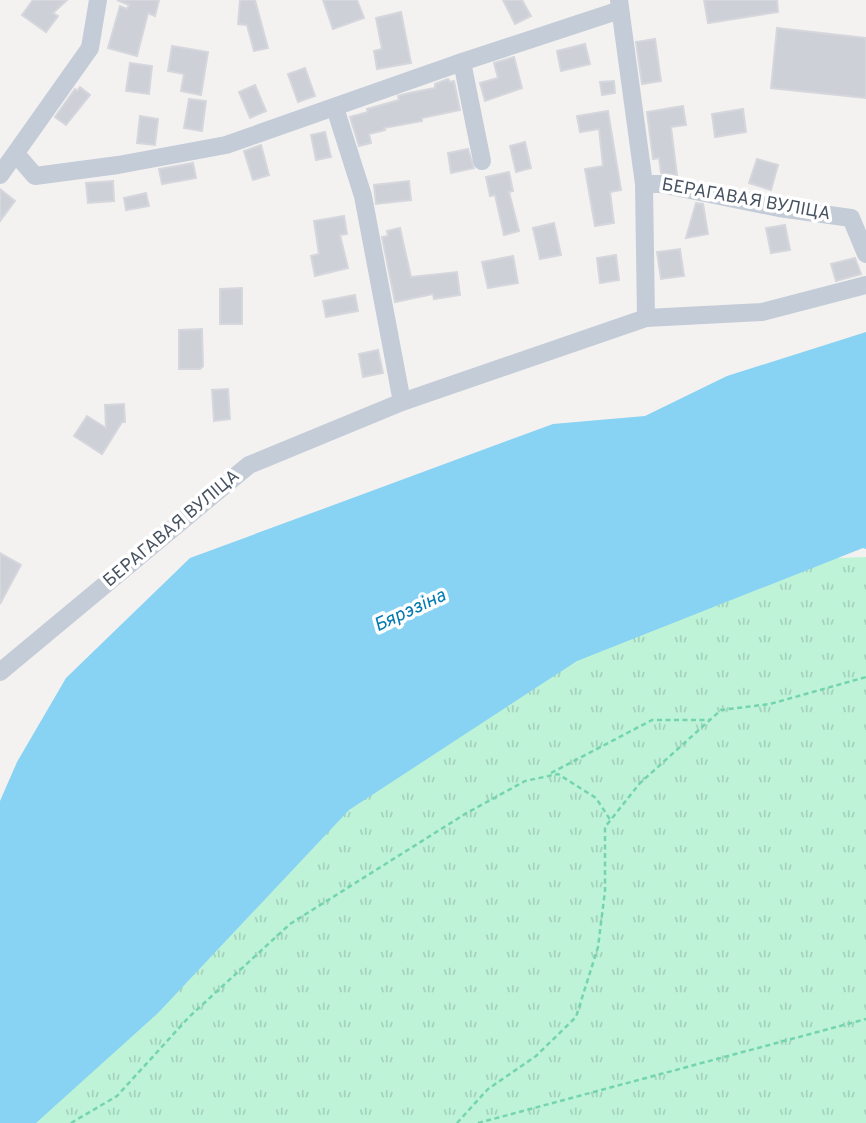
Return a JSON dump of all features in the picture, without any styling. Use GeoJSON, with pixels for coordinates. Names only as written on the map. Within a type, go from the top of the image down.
{"type":"FeatureCollection","features":[{"type":"Feature","properties":{"kind":"street"},"geometry":{"type":"LineString","coordinates":[[0,175],[90,48],[98,0]]}},
{"type":"Feature","properties":{"kind":"street","name":"БЕРАГАВАЯ ВУЛІЦА"},"geometry":{"type":"LineString","coordinates":[[16,154],[35,176],[118,165],[226,145],[619,5],[644,184],[646,318]]}},
{"type":"Feature","properties":{"kind":"street"},"geometry":{"type":"LineString","coordinates":[[462,62],[482,161]]}},
{"type":"Feature","properties":{"kind":"street"},"geometry":{"type":"LineString","coordinates":[[335,108],[363,195],[402,402]]}},
{"type":"Feature","properties":{"kind":"street","name":"БЕРАГАВАЯ ВУЛІЦА"},"geometry":{"type":"LineString","coordinates":[[644,184],[661,184],[779,208],[851,218],[866,254]]}},
{"type":"Feature","properties":{"kind":"street","name":"БЕРАГАВАЯ ВУЛІЦА"},"geometry":{"type":"LineString","coordinates":[[0,672],[7,655],[248,465],[402,402],[646,318],[762,312],[866,285]]}},
{"type":"Feature","properties":{"kind":"path"},"geometry":{"type":"LineString","coordinates":[[457,1123],[488,1089],[536,1056],[576,1017],[598,947],[606,891],[605,827],[640,783],[721,710],[770,704],[866,677]]}},
{"type":"Feature","properties":{"kind":"path"},"geometry":{"type":"LineString","coordinates":[[545,776],[652,720],[709,720]]}},
{"type":"Feature","properties":{"kind":"path"},"geometry":{"type":"LineString","coordinates":[[71,1123],[117,1096],[189,1017],[290,924],[465,814],[525,782],[558,774],[596,798],[611,821]]}},
{"type":"Feature","properties":{"kind":"path"},"geometry":{"type":"LineString","coordinates":[[478,1123],[866,1019]]}},
{"type":"Feature","properties":{"kind":"green space"},"geometry":{"type":"Polygon","coordinates":[[[866,557],[866,1123],[12,1123],[347,798],[577,647],[836,558],[866,557]]]}},
{"type":"Feature","properties":{"kind":"water","name":"Бярэзіна"},"geometry":{"type":"Polygon","coordinates":[[[866,332],[866,549],[577,661],[349,810],[158,1013],[36,1123],[0,1123],[0,801],[17,762],[66,678],[190,558],[553,424],[645,416],[727,376],[866,332]]]}},
{"type":"Feature","properties":{"kind":"building"},"geometry":{"type":"Polygon","coordinates":[[[33,0],[67,0],[53,13],[58,16],[46,32],[22,15],[33,0]]]}},
{"type":"Feature","properties":{"kind":"building"},"geometry":{"type":"Polygon","coordinates":[[[117,0],[159,0],[155,16],[148,13],[137,56],[108,48],[120,6],[127,9],[129,5],[117,0]]]}},
{"type":"Feature","properties":{"kind":"building"},"geometry":{"type":"Polygon","coordinates":[[[240,0],[255,0],[268,48],[254,51],[247,25],[238,24],[240,0]]]}},
{"type":"Feature","properties":{"kind":"building"},"geometry":{"type":"Polygon","coordinates":[[[323,0],[357,0],[364,18],[333,29],[323,0]]]}},
{"type":"Feature","properties":{"kind":"building"},"geometry":{"type":"Polygon","coordinates":[[[503,0],[522,0],[531,16],[515,24],[503,0]]]}},
{"type":"Feature","properties":{"kind":"building"},"geometry":{"type":"Polygon","coordinates":[[[704,0],[777,0],[778,12],[708,23],[704,0]]]}},
{"type":"Feature","properties":{"kind":"building"},"geometry":{"type":"Polygon","coordinates":[[[401,12],[411,63],[377,69],[374,51],[382,49],[376,18],[401,12]]]}},
{"type":"Feature","properties":{"kind":"building"},"geometry":{"type":"Polygon","coordinates":[[[777,28],[866,38],[866,98],[771,88],[777,28]]]}},
{"type":"Feature","properties":{"kind":"building"},"geometry":{"type":"Polygon","coordinates":[[[655,39],[661,81],[642,84],[636,42],[655,39]]]}},
{"type":"Feature","properties":{"kind":"building"},"geometry":{"type":"Polygon","coordinates":[[[585,44],[590,64],[561,71],[557,51],[585,44]]]}},
{"type":"Feature","properties":{"kind":"building"},"geometry":{"type":"Polygon","coordinates":[[[172,46],[208,52],[201,95],[181,91],[184,74],[168,71],[172,46]]]}},
{"type":"Feature","properties":{"kind":"building"},"geometry":{"type":"Polygon","coordinates":[[[514,57],[522,88],[485,101],[480,83],[498,78],[494,63],[514,57]]]}},
{"type":"Feature","properties":{"kind":"building"},"geometry":{"type":"Polygon","coordinates":[[[130,63],[152,66],[149,94],[126,91],[130,63]]]}},
{"type":"Feature","properties":{"kind":"building"},"geometry":{"type":"Polygon","coordinates":[[[305,68],[315,96],[298,102],[288,74],[305,68]]]}},
{"type":"Feature","properties":{"kind":"building"},"geometry":{"type":"Polygon","coordinates":[[[448,79],[450,82],[454,81],[460,110],[384,128],[385,130],[369,134],[371,143],[359,146],[350,117],[399,100],[398,96],[435,88],[435,84],[448,79]]]}},
{"type":"Feature","properties":{"kind":"building"},"geometry":{"type":"Polygon","coordinates":[[[614,81],[615,93],[602,95],[600,82],[614,81]]]}},
{"type":"Feature","properties":{"kind":"building"},"geometry":{"type":"Polygon","coordinates":[[[255,85],[266,111],[250,118],[239,92],[255,85]]]}},
{"type":"Feature","properties":{"kind":"building"},"geometry":{"type":"Polygon","coordinates":[[[80,87],[90,95],[66,125],[55,117],[75,89],[77,91],[80,87]]]}},
{"type":"Feature","properties":{"kind":"building"},"geometry":{"type":"Polygon","coordinates":[[[189,99],[206,101],[202,131],[184,128],[189,99]]]}},
{"type":"Feature","properties":{"kind":"building"},"geometry":{"type":"Polygon","coordinates":[[[683,106],[686,125],[671,127],[677,175],[661,173],[659,158],[653,159],[647,112],[683,106]]]}},
{"type":"Feature","properties":{"kind":"building"},"geometry":{"type":"Polygon","coordinates":[[[743,109],[746,132],[715,137],[712,114],[743,109]]]}},
{"type":"Feature","properties":{"kind":"building"},"geometry":{"type":"Polygon","coordinates":[[[608,111],[621,190],[610,192],[614,223],[595,226],[585,169],[603,166],[599,129],[580,132],[577,116],[608,111]]]}},
{"type":"Feature","properties":{"kind":"building"},"geometry":{"type":"Polygon","coordinates":[[[140,116],[158,119],[155,145],[137,143],[140,116]]]}},
{"type":"Feature","properties":{"kind":"building"},"geometry":{"type":"Polygon","coordinates":[[[325,132],[331,157],[316,160],[311,135],[325,132]]]}},
{"type":"Feature","properties":{"kind":"building"},"geometry":{"type":"Polygon","coordinates":[[[525,142],[531,168],[516,172],[510,146],[525,142]]]}},
{"type":"Feature","properties":{"kind":"building"},"geometry":{"type":"Polygon","coordinates":[[[261,145],[269,175],[253,180],[244,151],[261,145]]]}},
{"type":"Feature","properties":{"kind":"building"},"geometry":{"type":"Polygon","coordinates":[[[468,149],[474,168],[451,173],[448,153],[468,149]]]}},
{"type":"Feature","properties":{"kind":"building"},"geometry":{"type":"Polygon","coordinates":[[[757,159],[778,165],[771,190],[749,183],[757,159]]]}},
{"type":"Feature","properties":{"kind":"building"},"geometry":{"type":"Polygon","coordinates":[[[193,163],[196,178],[162,184],[159,169],[193,163]]]}},
{"type":"Feature","properties":{"kind":"building"},"geometry":{"type":"Polygon","coordinates":[[[509,172],[513,191],[509,192],[519,231],[504,235],[495,195],[490,196],[486,177],[509,172]]]}},
{"type":"Feature","properties":{"kind":"building"},"geometry":{"type":"Polygon","coordinates":[[[113,181],[114,201],[88,203],[86,183],[113,181]]]}},
{"type":"Feature","properties":{"kind":"building"},"geometry":{"type":"Polygon","coordinates":[[[409,181],[411,200],[376,204],[374,185],[409,181]]]}},
{"type":"Feature","properties":{"kind":"building"},"geometry":{"type":"Polygon","coordinates":[[[0,189],[15,201],[0,221],[0,189]]]}},
{"type":"Feature","properties":{"kind":"building"},"geometry":{"type":"Polygon","coordinates":[[[146,193],[149,206],[126,210],[124,198],[146,193]]]}},
{"type":"Feature","properties":{"kind":"building"},"geometry":{"type":"Polygon","coordinates":[[[696,203],[703,204],[708,234],[686,238],[696,203]]]}},
{"type":"Feature","properties":{"kind":"building"},"geometry":{"type":"Polygon","coordinates":[[[344,216],[347,234],[340,235],[348,268],[315,276],[311,256],[319,254],[314,221],[344,216]]]}},
{"type":"Feature","properties":{"kind":"building"},"geometry":{"type":"Polygon","coordinates":[[[554,223],[561,255],[540,259],[533,228],[554,223]]]}},
{"type":"Feature","properties":{"kind":"building"},"geometry":{"type":"Polygon","coordinates":[[[785,225],[790,250],[771,253],[766,228],[785,225]]]}},
{"type":"Feature","properties":{"kind":"building"},"geometry":{"type":"Polygon","coordinates":[[[400,228],[411,277],[457,272],[460,295],[434,299],[433,294],[395,302],[382,237],[388,236],[387,231],[400,228]]]}},
{"type":"Feature","properties":{"kind":"building"},"geometry":{"type":"Polygon","coordinates":[[[680,249],[684,276],[661,279],[657,252],[680,249]]]}},
{"type":"Feature","properties":{"kind":"building"},"geometry":{"type":"Polygon","coordinates":[[[616,255],[619,280],[600,283],[597,258],[616,255]]]}},
{"type":"Feature","properties":{"kind":"building"},"geometry":{"type":"Polygon","coordinates":[[[513,256],[518,283],[488,288],[482,262],[513,256]]]}},
{"type":"Feature","properties":{"kind":"building"},"geometry":{"type":"Polygon","coordinates":[[[855,258],[861,274],[836,281],[831,264],[855,258]]]}},
{"type":"Feature","properties":{"kind":"building"},"geometry":{"type":"Polygon","coordinates":[[[242,288],[242,324],[220,324],[220,289],[242,288]]]}},
{"type":"Feature","properties":{"kind":"building"},"geometry":{"type":"Polygon","coordinates":[[[355,295],[358,311],[326,317],[323,301],[355,295]]]}},
{"type":"Feature","properties":{"kind":"building"},"geometry":{"type":"Polygon","coordinates":[[[202,329],[203,366],[200,369],[179,369],[179,330],[202,329]]]}},
{"type":"Feature","properties":{"kind":"building"},"geometry":{"type":"Polygon","coordinates":[[[378,350],[383,373],[363,377],[359,354],[378,350]]]}},
{"type":"Feature","properties":{"kind":"building"},"geometry":{"type":"Polygon","coordinates":[[[228,389],[230,419],[214,421],[212,390],[228,389]]]}},
{"type":"Feature","properties":{"kind":"building"},"geometry":{"type":"Polygon","coordinates":[[[124,404],[125,422],[122,422],[102,454],[74,436],[87,416],[106,428],[105,405],[124,404]]]}},
{"type":"Feature","properties":{"kind":"building"},"geometry":{"type":"Polygon","coordinates":[[[0,553],[21,565],[0,604],[0,553]]]}}]}
